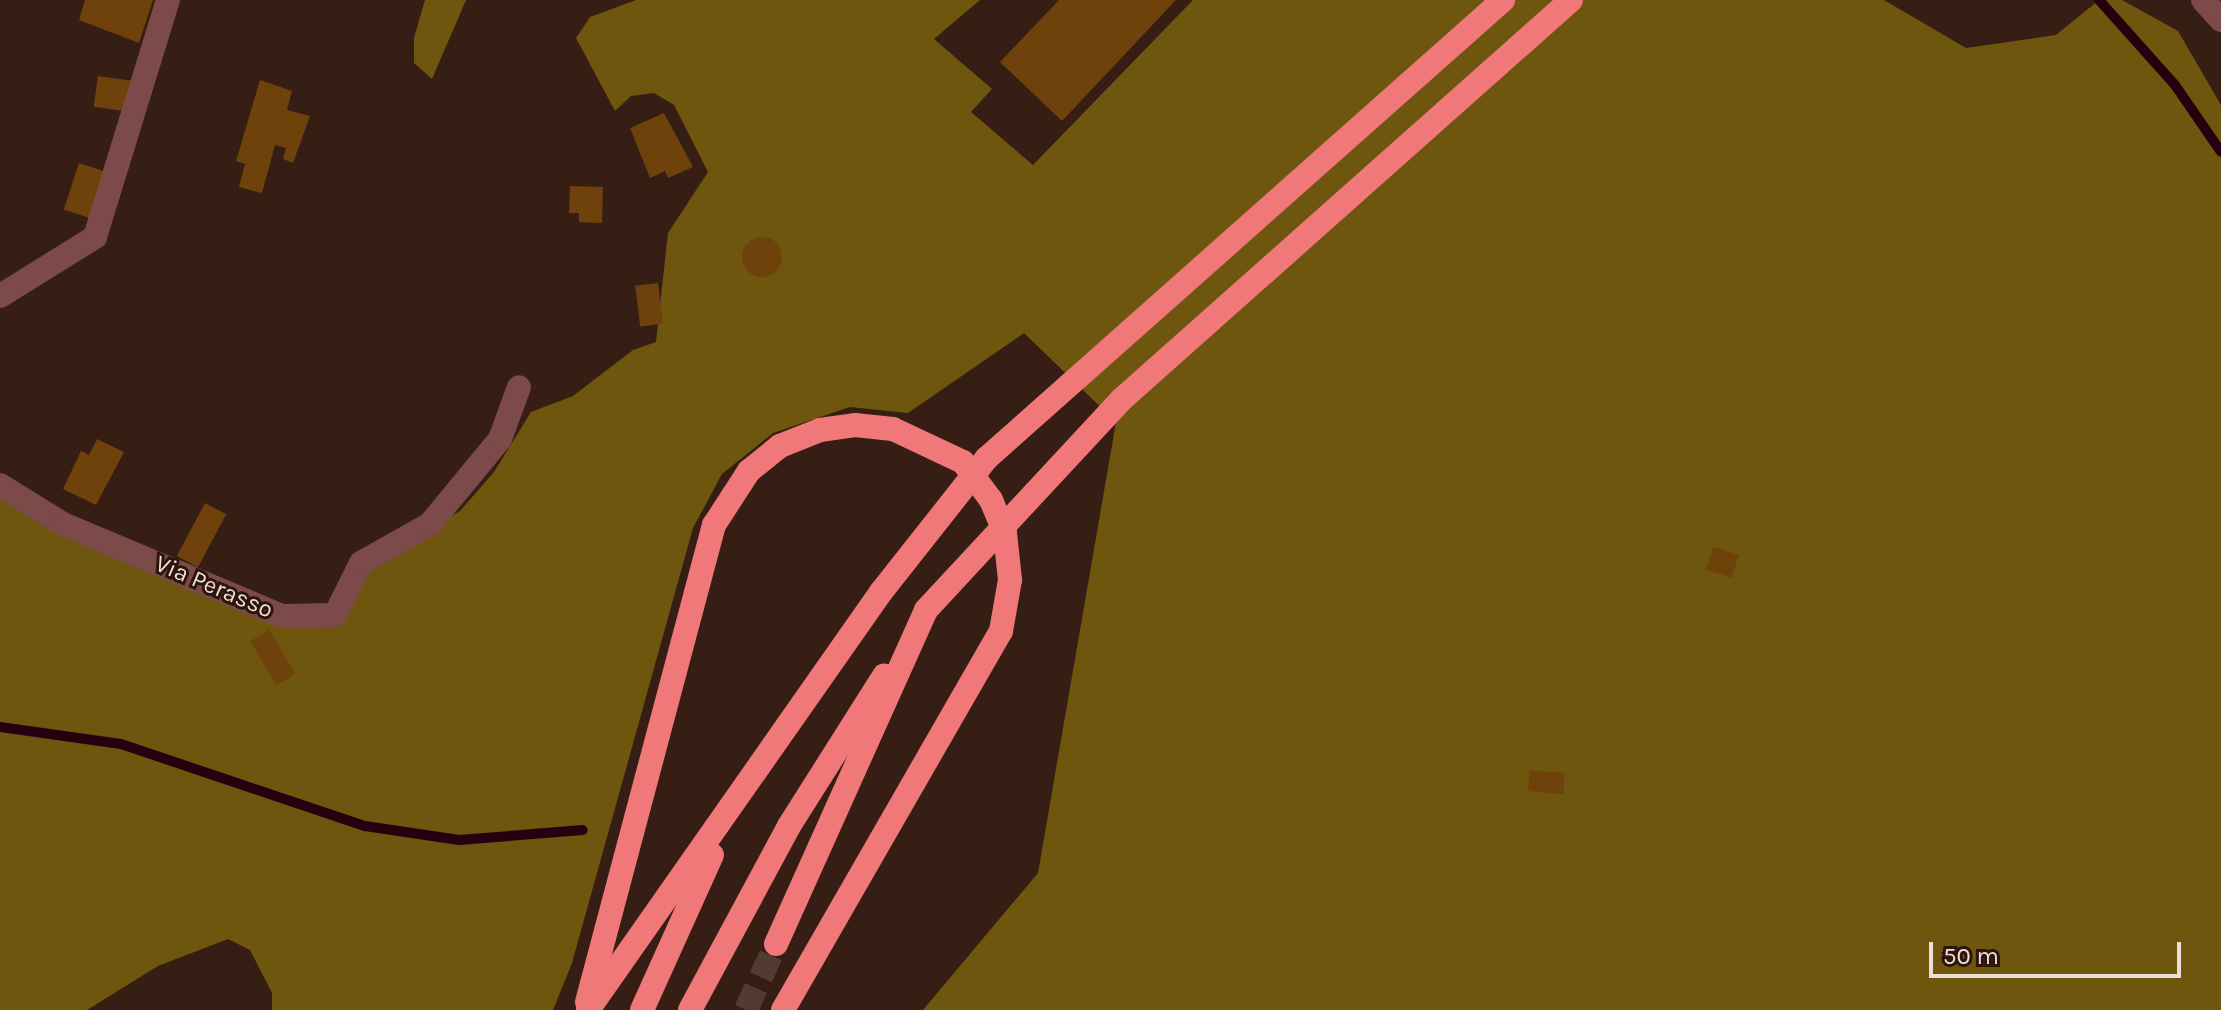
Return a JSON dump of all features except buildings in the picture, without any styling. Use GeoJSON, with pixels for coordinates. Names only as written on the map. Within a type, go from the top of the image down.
{"type":"FeatureCollection","features":[{"type":"Feature","properties":{"kind":"highway"},"geometry":{"type":"LineString","coordinates":[[586,1010],[738,799],[881,592],[987,458],[1082,370],[1503,0]]}},
{"type":"Feature","properties":{"kind":"highway"},"geometry":{"type":"LineString","coordinates":[[690,1010],[789,826],[926,610],[1121,400],[1571,0]]}},
{"type":"Feature","properties":{"kind":"highway"},"geometry":{"type":"LineString","coordinates":[[586,1010],[714,525],[749,471],[780,446],[820,430],[855,425],[893,429],[963,462],[991,500],[1005,533],[1010,580],[1001,631],[783,1010]]}},
{"type":"Feature","properties":{"kind":"highway"},"geometry":{"type":"LineString","coordinates":[[776,944],[926,610]]}},
{"type":"Feature","properties":{"kind":"highway"},"geometry":{"type":"LineString","coordinates":[[642,1010],[738,799]]}},
{"type":"Feature","properties":{"kind":"street"},"geometry":{"type":"LineString","coordinates":[[0,296],[95,237],[168,0]]}},
{"type":"Feature","properties":{"kind":"street"},"geometry":{"type":"LineString","coordinates":[[2203,0],[2221,20]]}},
{"type":"Feature","properties":{"kind":"street","name":"Via Perasso"},"geometry":{"type":"LineString","coordinates":[[0,485],[63,524],[282,616],[335,615],[361,563],[430,524],[500,439],[519,387]]}},
{"type":"Feature","properties":{"kind":"shaded area"},"geometry":{"type":"Polygon","coordinates":[[[425,0],[466,0],[432,79],[414,63],[414,38],[425,0]]]}},
{"type":"Feature","properties":{"kind":"shaded area"},"geometry":{"type":"Polygon","coordinates":[[[636,0],[980,0],[934,39],[992,89],[971,112],[1033,165],[1193,0],[1884,0],[1966,48],[2056,35],[2099,0],[2122,0],[2178,31],[2221,105],[2221,1010],[923,1010],[1038,873],[1116,422],[1024,333],[908,413],[850,407],[773,433],[722,474],[693,528],[572,963],[553,1010],[272,1010],[272,993],[250,950],[228,939],[158,966],[87,1010],[0,1010],[0,495],[303,627],[390,553],[460,511],[494,472],[531,412],[573,396],[633,350],[656,342],[668,233],[708,172],[674,105],[654,93],[631,96],[615,111],[576,38],[590,17],[636,0]]]}},
{"type":"Feature","properties":{"kind":"waterway"},"geometry":{"type":"LineString","coordinates":[[2099,0],[2175,85],[2221,152]]}},
{"type":"Feature","properties":{"kind":"waterway"},"geometry":{"type":"LineString","coordinates":[[0,727],[121,744],[365,826],[459,840],[583,830]]}},
{"type":"Feature","properties":{"kind":"tunnel"},"geometry":{"type":"LineString","coordinates":[[746,1010],[776,944]]}}]}
